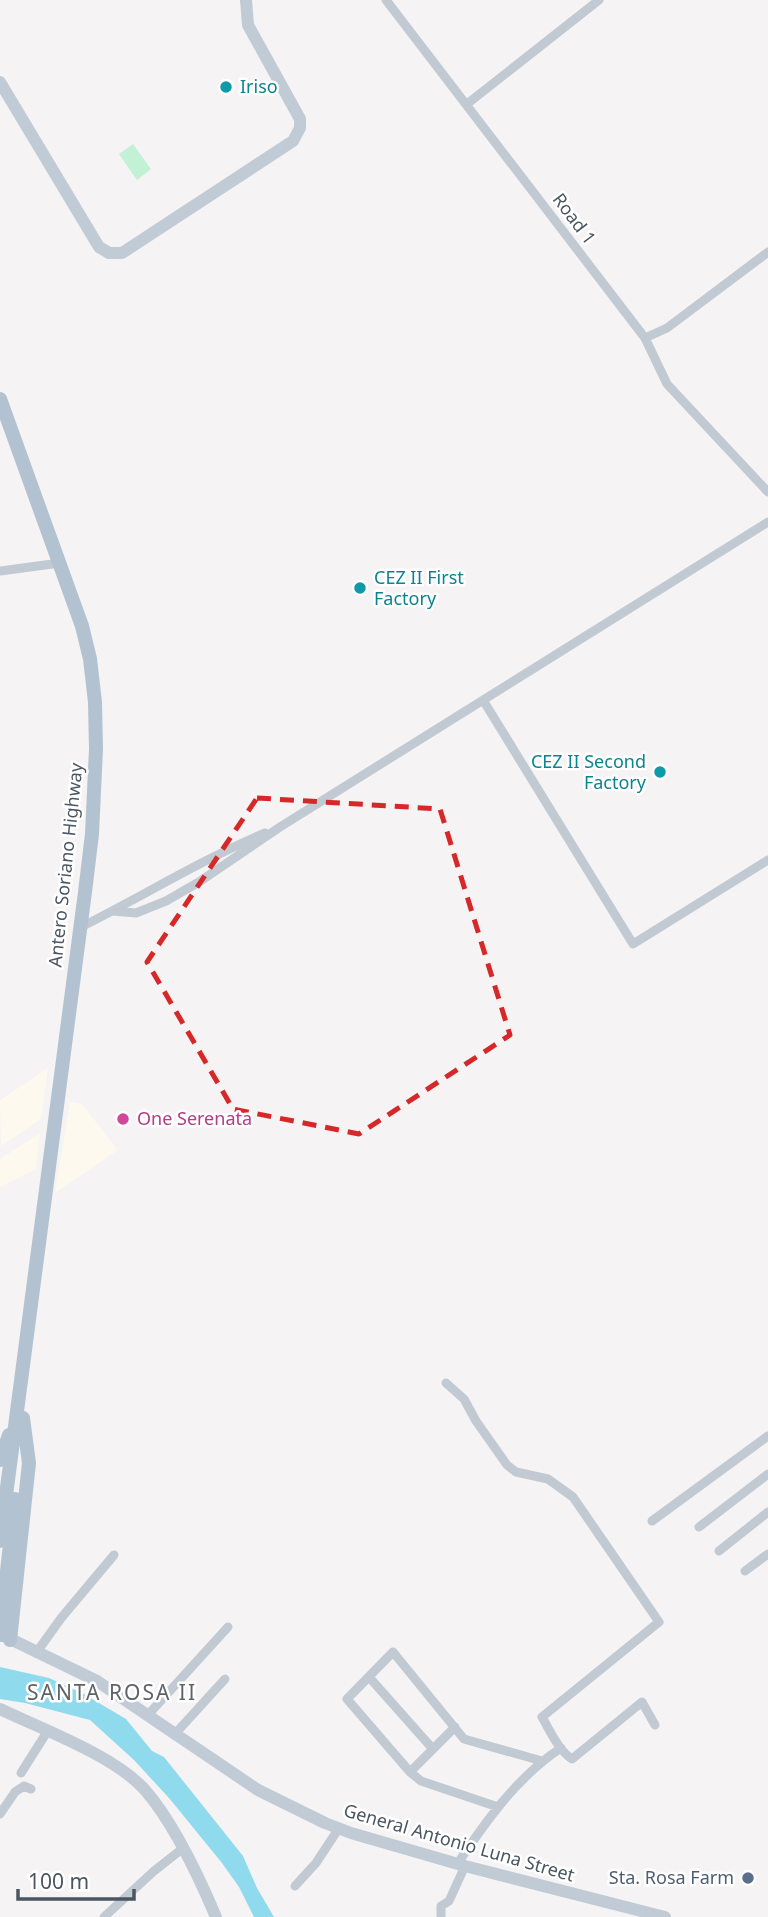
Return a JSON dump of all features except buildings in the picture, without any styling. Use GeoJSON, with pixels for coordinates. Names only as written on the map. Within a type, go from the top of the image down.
{"type":"FeatureCollection","features":[{"type":"Feature","properties":{"kind":"main road","name":"Antero Soriano Highway"},"geometry":{"type":"LineString","coordinates":[[0,399],[82,626],[95,702],[94,799],[81,927],[49,1178],[24,1347],[1,1625],[3,1636]]}},
{"type":"Feature","properties":{"kind":"main road","name":"Antero Soriano Highway"},"geometry":{"type":"LineString","coordinates":[[0,1541],[19,1418]]}},
{"type":"Feature","properties":{"kind":"main road"},"geometry":{"type":"LineString","coordinates":[[0,1460],[19,1418]]}},
{"type":"Feature","properties":{"kind":"main road"},"geometry":{"type":"LineString","coordinates":[[3,1636],[29,1463],[19,1418]]}},
{"type":"Feature","properties":{"kind":"street"},"geometry":{"type":"LineString","coordinates":[[0,82],[99,247],[109,253],[122,253],[293,141],[297,135],[300,119],[248,25],[246,0]]}},
{"type":"Feature","properties":{"kind":"street","name":"Road 1"},"geometry":{"type":"LineString","coordinates":[[386,0],[645,338],[667,384],[768,492]]}},
{"type":"Feature","properties":{"kind":"street"},"geometry":{"type":"LineString","coordinates":[[467,104],[599,0]]}},
{"type":"Feature","properties":{"kind":"street"},"geometry":{"type":"LineString","coordinates":[[645,338],[667,328],[768,252]]}},
{"type":"Feature","properties":{"kind":"street"},"geometry":{"type":"LineString","coordinates":[[112,911],[136,914],[166,901],[768,522]]}},
{"type":"Feature","properties":{"kind":"street"},"geometry":{"type":"LineString","coordinates":[[0,571],[60,563]]}},
{"type":"Feature","properties":{"kind":"street"},"geometry":{"type":"LineString","coordinates":[[483,700],[633,944],[768,860]]}},
{"type":"Feature","properties":{"kind":"street"},"geometry":{"type":"LineString","coordinates":[[81,927],[157,889],[201,862],[280,827]]}},
{"type":"Feature","properties":{"kind":"street"},"geometry":{"type":"LineString","coordinates":[[446,1383],[464,1399],[507,1465],[516,1472],[548,1479],[573,1497],[659,1622],[542,1717],[561,1748],[568,1758],[573,1758],[642,1702],[656,1725]]}},
{"type":"Feature","properties":{"kind":"street"},"geometry":{"type":"LineString","coordinates":[[652,1521],[768,1436]]}},
{"type":"Feature","properties":{"kind":"street"},"geometry":{"type":"LineString","coordinates":[[699,1527],[768,1474]]}},
{"type":"Feature","properties":{"kind":"street"},"geometry":{"type":"LineString","coordinates":[[719,1551],[768,1512]]}},
{"type":"Feature","properties":{"kind":"street"},"geometry":{"type":"LineString","coordinates":[[745,1571],[768,1553]]}},
{"type":"Feature","properties":{"kind":"street"},"geometry":{"type":"LineString","coordinates":[[36,1653],[61,1617],[114,1555]]}},
{"type":"Feature","properties":{"kind":"street"},"geometry":{"type":"LineString","coordinates":[[147,1716],[228,1626]]}},
{"type":"Feature","properties":{"kind":"street","name":"General Antonio Luna Street"},"geometry":{"type":"LineString","coordinates":[[3,1636],[97,1681],[272,1799],[339,1829],[462,1865],[664,1917]]}},
{"type":"Feature","properties":{"kind":"street"},"geometry":{"type":"LineString","coordinates":[[498,1807],[421,1782],[347,1699],[394,1652],[464,1739],[542,1761]]}},
{"type":"Feature","properties":{"kind":"street"},"geometry":{"type":"LineString","coordinates":[[369,1677],[432,1748]]}},
{"type":"Feature","properties":{"kind":"street"},"geometry":{"type":"LineString","coordinates":[[174,1735],[225,1679]]}},
{"type":"Feature","properties":{"kind":"street"},"geometry":{"type":"LineString","coordinates":[[0,1709],[100,1758],[145,1790],[201,1882],[216,1917]]}},
{"type":"Feature","properties":{"kind":"street"},"geometry":{"type":"LineString","coordinates":[[410,1772],[455,1727]]}},
{"type":"Feature","properties":{"kind":"street"},"geometry":{"type":"LineString","coordinates":[[21,1773],[47,1732]]}},
{"type":"Feature","properties":{"kind":"street"},"geometry":{"type":"LineString","coordinates":[[441,1917],[442,1906],[449,1900],[462,1865],[498,1807],[542,1761],[561,1748]]}},
{"type":"Feature","properties":{"kind":"street"},"geometry":{"type":"LineString","coordinates":[[0,1814],[19,1789],[23,1786],[31,1789]]}},
{"type":"Feature","properties":{"kind":"street"},"geometry":{"type":"LineString","coordinates":[[295,1886],[316,1863],[339,1829]]}},
{"type":"Feature","properties":{"kind":"street"},"geometry":{"type":"LineString","coordinates":[[104,1917],[154,1871],[182,1850]]}},
{"type":"Feature","properties":{"kind":"highlighted area"},"geometry":{"type":"Polygon","coordinates":[[[257,798],[440,809],[510,1035],[359,1134],[233,1109],[147,962],[257,798]]]}},
{"type":"Feature","properties":{"kind":"shaded area"},"geometry":{"type":"Polygon","coordinates":[[[48,1068],[41,1119],[1,1146],[0,1100],[48,1068]]]}},
{"type":"Feature","properties":{"kind":"shaded area"},"geometry":{"type":"Polygon","coordinates":[[[70,1102],[82,1104],[118,1150],[55,1193],[70,1102]]]}},
{"type":"Feature","properties":{"kind":"shaded area"},"geometry":{"type":"Polygon","coordinates":[[[40,1133],[36,1169],[0,1187],[0,1159],[40,1133]]]}},
{"type":"Feature","properties":{"kind":"green space"},"geometry":{"type":"Polygon","coordinates":[[[133,144],[151,169],[137,180],[119,154],[133,144]]]}},
{"type":"Feature","properties":{"kind":"water"},"geometry":{"type":"Polygon","coordinates":[[[0,1667],[49,1678],[82,1693],[126,1719],[152,1751],[164,1757],[243,1856],[274,1917],[254,1917],[239,1887],[222,1863],[169,1798],[134,1760],[90,1720],[0,1699],[0,1667]]]}},
{"type":"Feature","properties":{"kind":"place","name":"Iriso"},"geometry":{"type":"Point","coordinates":[226,87]}},
{"type":"Feature","properties":{"kind":"place","name":"CEZ II First Factory"},"geometry":{"type":"Point","coordinates":[360,588]}},
{"type":"Feature","properties":{"kind":"place","name":"CEZ II Second Factory"},"geometry":{"type":"Point","coordinates":[660,772]}},
{"type":"Feature","properties":{"kind":"place","name":"One Serenata"},"geometry":{"type":"Point","coordinates":[123,1119]}},
{"type":"Feature","properties":{"kind":"place","name":"Sta. Rosa Farm"},"geometry":{"type":"Point","coordinates":[748,1878]}},
{"type":"Feature","properties":{"kind":"district","name":"SANTA ROSA II"},"geometry":{"type":"Point","coordinates":[112,1693]}}]}
